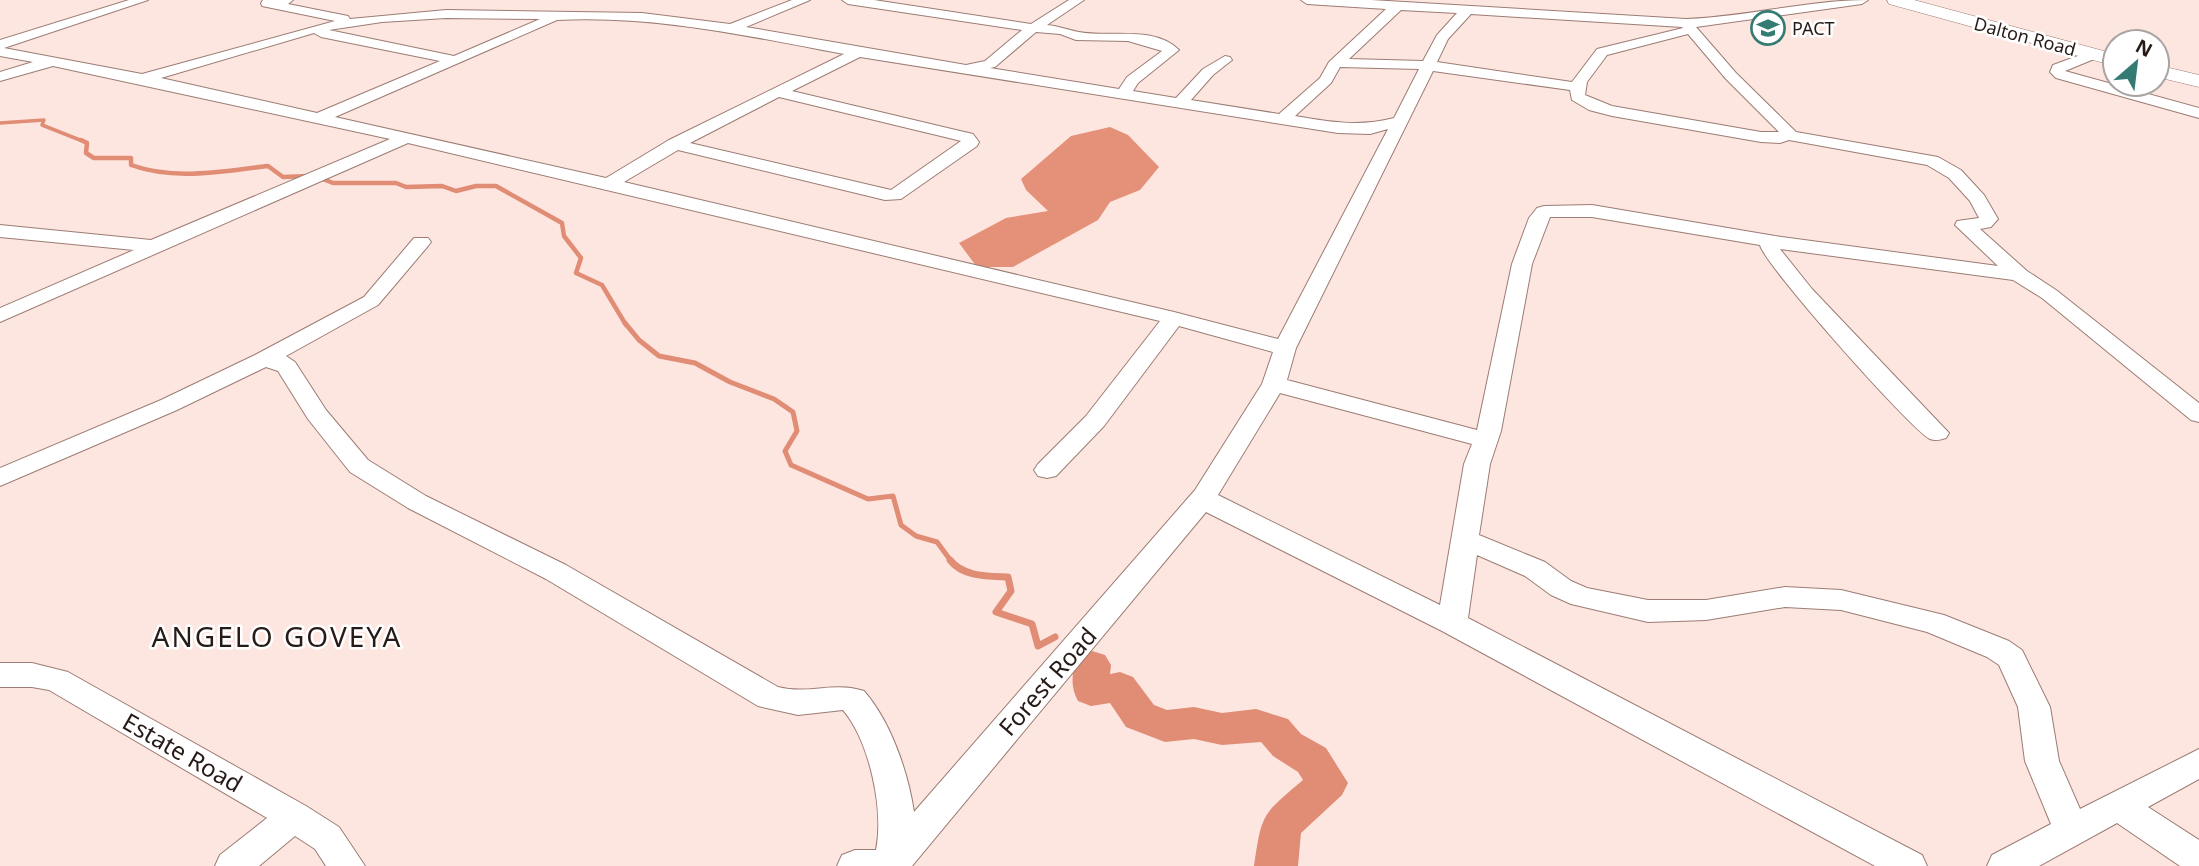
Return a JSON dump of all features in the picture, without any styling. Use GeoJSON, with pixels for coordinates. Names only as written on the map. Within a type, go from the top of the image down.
{"type":"FeatureCollection","features":[{"type":"Feature","properties":{"kind":"main road","name":"Dalton Road"},"geometry":{"type":"LineString","coordinates":[[1895,0],[2101,56]]}},
{"type":"Feature","properties":{"kind":"main road"},"geometry":{"type":"LineString","coordinates":[[2171,75],[2199,82]]}},
{"type":"Feature","properties":{"kind":"street"},"geometry":{"type":"LineString","coordinates":[[0,45],[142,0]]}},
{"type":"Feature","properties":{"kind":"street"},"geometry":{"type":"LineString","coordinates":[[261,1],[287,0]]}},
{"type":"Feature","properties":{"kind":"street"},"geometry":{"type":"LineString","coordinates":[[731,28],[804,0]]}},
{"type":"Feature","properties":{"kind":"street"},"geometry":{"type":"LineString","coordinates":[[848,0],[1067,31],[1074,36],[1138,39],[1172,50],[1132,79],[1124,93]]}},
{"type":"Feature","properties":{"kind":"street"},"geometry":{"type":"LineString","coordinates":[[966,68],[989,64],[1033,28],[1078,0]]}},
{"type":"Feature","properties":{"kind":"street"},"geometry":{"type":"LineString","coordinates":[[1307,0],[1689,26],[1731,76],[1787,135]]}},
{"type":"Feature","properties":{"kind":"street"},"geometry":{"type":"LineString","coordinates":[[1862,0],[1689,26],[1632,46],[1602,52],[1579,82],[1577,97],[1595,107],[1761,137],[1780,138],[1787,135],[1933,161],[1955,174],[1983,205],[1989,219],[1984,223],[1964,225],[2019,275],[2049,294],[2199,415]]}},
{"type":"Feature","properties":{"kind":"street"},"geometry":{"type":"LineString","coordinates":[[261,1],[353,22]]}},
{"type":"Feature","properties":{"kind":"street"},"geometry":{"type":"LineString","coordinates":[[1284,118],[1326,80],[1336,63],[1396,7]]}},
{"type":"Feature","properties":{"kind":"street","name":"Forest Road"},"geometry":{"type":"LineString","coordinates":[[889,866],[1205,496],[1274,384],[1285,348],[1442,38],[1466,11]]}},
{"type":"Feature","properties":{"kind":"street"},"geometry":{"type":"LineString","coordinates":[[146,78],[308,30],[353,22],[446,14],[642,17],[731,28],[858,52],[1352,129],[1370,129],[1399,121]]}},
{"type":"Feature","properties":{"kind":"street"},"geometry":{"type":"LineString","coordinates":[[316,119],[560,15]]}},
{"type":"Feature","properties":{"kind":"street"},"geometry":{"type":"LineString","coordinates":[[308,30],[454,60]]}},
{"type":"Feature","properties":{"kind":"street"},"geometry":{"type":"LineString","coordinates":[[0,52],[146,78],[609,184],[1174,318],[1285,348]]}},
{"type":"Feature","properties":{"kind":"street"},"geometry":{"type":"LineString","coordinates":[[609,184],[675,144],[858,52]]}},
{"type":"Feature","properties":{"kind":"street"},"geometry":{"type":"LineString","coordinates":[[2094,54],[2066,63],[2058,68],[2057,72],[2073,79],[2199,113]]}},
{"type":"Feature","properties":{"kind":"street"},"geometry":{"type":"LineString","coordinates":[[1182,101],[1208,72],[1225,60]]}},
{"type":"Feature","properties":{"kind":"street"},"geometry":{"type":"LineString","coordinates":[[0,77],[53,61]]}},
{"type":"Feature","properties":{"kind":"street"},"geometry":{"type":"LineString","coordinates":[[1336,63],[1428,66],[1578,87]]}},
{"type":"Feature","properties":{"kind":"street"},"geometry":{"type":"LineString","coordinates":[[675,144],[885,195],[895,195],[971,142],[954,134],[780,93]]}},
{"type":"Feature","properties":{"kind":"street"},"geometry":{"type":"LineString","coordinates":[[0,231],[153,246],[404,139]]}},
{"type":"Feature","properties":{"kind":"street"},"geometry":{"type":"LineString","coordinates":[[1452,623],[1477,464],[1485,440],[1522,264],[1538,218],[1544,212],[1592,211],[1769,241],[2019,275]]}},
{"type":"Feature","properties":{"kind":"street"},"geometry":{"type":"LineString","coordinates":[[1769,241],[1771,252],[1805,293],[1937,433]]}},
{"type":"Feature","properties":{"kind":"street"},"geometry":{"type":"LineString","coordinates":[[0,478],[169,405],[263,360],[371,301],[421,242]]}},
{"type":"Feature","properties":{"kind":"street"},"geometry":{"type":"LineString","coordinates":[[0,316],[151,252],[155,248],[153,246]]}},
{"type":"Feature","properties":{"kind":"street"},"geometry":{"type":"LineString","coordinates":[[1046,470],[1095,421],[1136,364],[1174,318]]}},
{"type":"Feature","properties":{"kind":"street"},"geometry":{"type":"LineString","coordinates":[[263,360],[278,361],[287,367],[316,414],[359,466],[417,502],[556,572],[769,697],[790,703],[831,698],[853,700],[865,715],[888,775],[897,815],[896,848],[889,866]]}},
{"type":"Feature","properties":{"kind":"street"},"geometry":{"type":"LineString","coordinates":[[1274,384],[1485,440]]}},
{"type":"Feature","properties":{"kind":"street"},"geometry":{"type":"LineString","coordinates":[[1205,496],[1212,505],[1452,623],[1909,866]]}},
{"type":"Feature","properties":{"kind":"street"},"geometry":{"type":"LineString","coordinates":[[1467,540],[1535,569],[1561,588],[1581,597],[1648,611],[1706,610],[1785,597],[1841,600],[1934,622],[1998,649],[2011,658],[2034,707],[2042,761],[2071,829]]}},
{"type":"Feature","properties":{"kind":"street","name":"Estate Road"},"geometry":{"type":"LineString","coordinates":[[0,675],[32,675],[57,680],[294,816],[327,838],[347,866]]}},
{"type":"Feature","properties":{"kind":"street"},"geometry":{"type":"LineString","coordinates":[[2005,866],[2071,829],[2121,807],[2199,763]]}},
{"type":"Feature","properties":{"kind":"street"},"geometry":{"type":"LineString","coordinates":[[2121,807],[2199,859]]}},
{"type":"Feature","properties":{"kind":"street"},"geometry":{"type":"LineString","coordinates":[[233,866],[294,816]]}},
{"type":"Feature","properties":{"kind":"street"},"geometry":{"type":"LineString","coordinates":[[855,866],[879,866]]}},
{"type":"Feature","properties":{"kind":"shaded area"},"geometry":{"type":"Polygon","coordinates":[[[1110,127],[1128,135],[1159,167],[1140,190],[1110,202],[1098,220],[1013,267],[977,267],[959,243],[1006,218],[1048,211],[1026,190],[1021,179],[1071,136],[1110,127]]]}},
{"type":"Feature","properties":{"kind":"waterway"},"geometry":{"type":"LineString","coordinates":[[0,123],[44,120],[42,125],[85,142]]}},
{"type":"Feature","properties":{"kind":"waterway"},"geometry":{"type":"LineString","coordinates":[[81,140],[85,142]]}},
{"type":"Feature","properties":{"kind":"waterway"},"geometry":{"type":"LineString","coordinates":[[85,142],[86,153],[94,158],[131,158],[131,165],[165,173],[216,172],[268,166],[283,177],[309,176]]}},
{"type":"Feature","properties":{"kind":"waterway"},"geometry":{"type":"LineString","coordinates":[[318,177],[333,183],[396,183],[406,187],[442,186],[456,191],[476,186],[496,186],[562,223],[564,236],[581,258],[576,273],[602,285],[626,325]]}},
{"type":"Feature","properties":{"kind":"waterway"},"geometry":{"type":"LineString","coordinates":[[625,323],[639,340],[659,356],[695,363],[730,382],[774,399],[793,412],[797,431],[785,451],[791,465],[868,499],[893,496],[901,525],[916,536],[937,542],[951,561]]}},
{"type":"Feature","properties":{"kind":"waterway"},"geometry":{"type":"LineString","coordinates":[[950,560],[955,566],[969,573],[1008,577],[1011,591],[996,612],[1032,624],[1038,646],[1055,637]]}},
{"type":"Feature","properties":{"kind":"waterway"},"geometry":{"type":"LineString","coordinates":[[1092,665],[1091,691],[1120,687],[1140,716],[1165,726],[1194,723],[1222,729],[1256,725],[1274,730],[1287,745],[1312,760],[1327,783],[1281,825],[1276,866]]}},
{"type":"Feature","properties":{"kind":"place","name":"PACT"},"geometry":{"type":"Point","coordinates":[1768,28]}},
{"type":"Feature","properties":{"kind":"district","name":"ANGELO GOVEYA"},"geometry":{"type":"Point","coordinates":[277,636]}}]}
